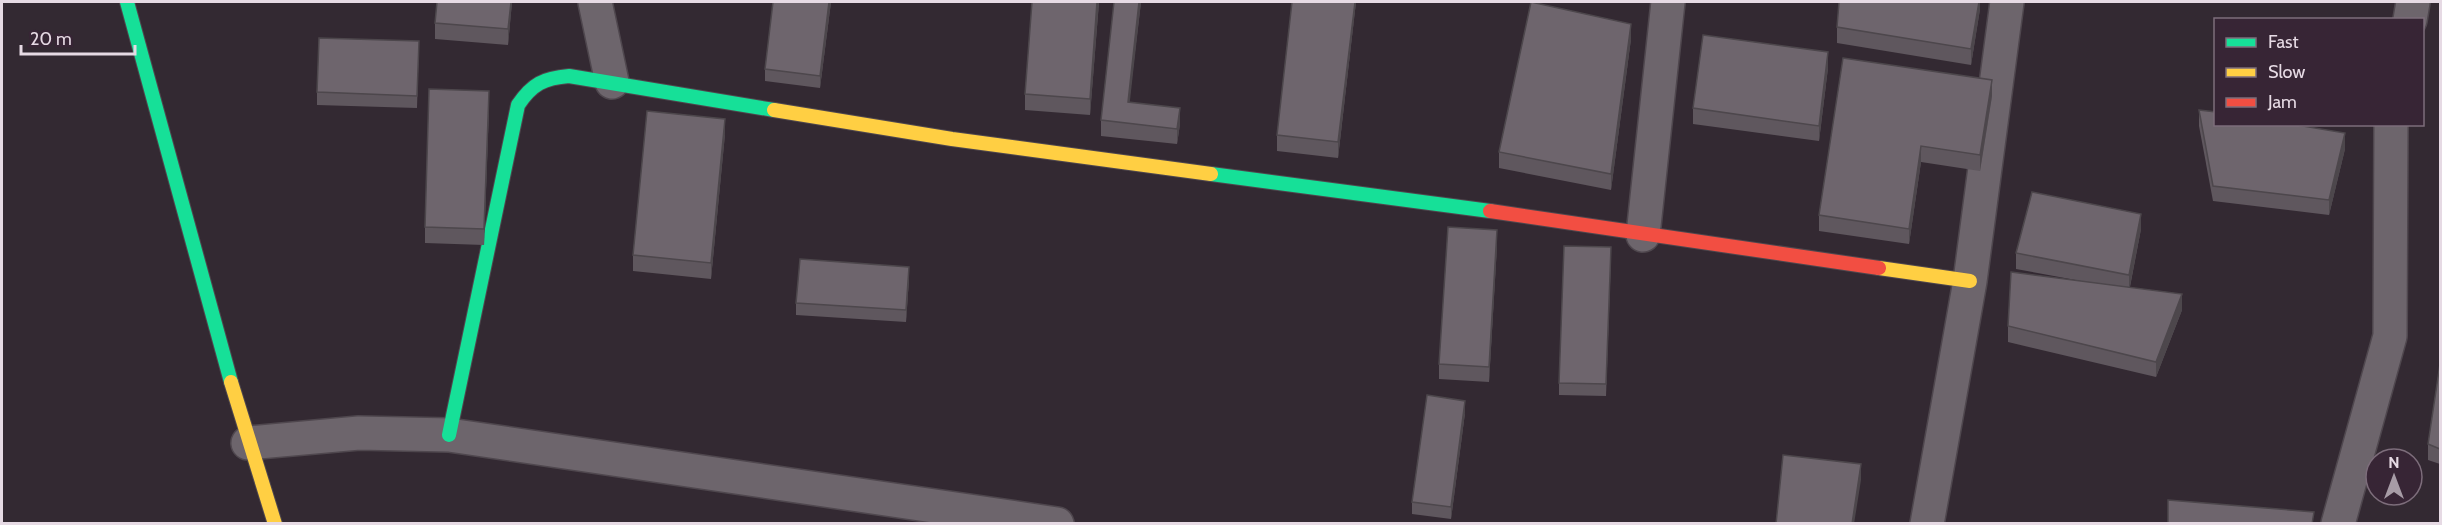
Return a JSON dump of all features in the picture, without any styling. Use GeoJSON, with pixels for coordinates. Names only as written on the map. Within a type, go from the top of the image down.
{"type":"FeatureCollection","features":[{"type":"Feature","properties":{"kind":"street"},"geometry":{"type":"LineString","coordinates":[[127,2],[248,443],[275,524]]}},
{"type":"Feature","properties":{"kind":"street"},"geometry":{"type":"LineString","coordinates":[[595,2],[612,82]]}},
{"type":"Feature","properties":{"kind":"street"},"geometry":{"type":"LineString","coordinates":[[1643,235],[1668,2]]}},
{"type":"Feature","properties":{"kind":"street"},"geometry":{"type":"LineString","coordinates":[[1927,524],[1970,281],[2007,2]]}},
{"type":"Feature","properties":{"kind":"street"},"geometry":{"type":"LineString","coordinates":[[2410,18],[2413,2]]}},
{"type":"Feature","properties":{"kind":"street"},"geometry":{"type":"LineString","coordinates":[[449,435],[518,105],[529,89],[548,78],[569,76],[612,82],[773,112],[941,137],[1472,208],[1643,235],[1970,281]]}},
{"type":"Feature","properties":{"kind":"street"},"geometry":{"type":"LineString","coordinates":[[2338,524],[2390,336],[2391,126]]}},
{"type":"Feature","properties":{"kind":"street"},"geometry":{"type":"LineString","coordinates":[[248,443],[359,432],[449,435],[1057,524]]}},
{"type":"Feature","properties":{"kind":"building"},"geometry":{"type":"Polygon","coordinates":[[[437,2],[511,2],[508,29],[435,23],[437,2]]]}},
{"type":"Feature","properties":{"kind":"building"},"geometry":{"type":"Polygon","coordinates":[[[773,2],[829,2],[820,76],[765,69],[773,2]]]}},
{"type":"Feature","properties":{"kind":"building"},"geometry":{"type":"Polygon","coordinates":[[[1032,2],[1097,2],[1090,99],[1025,94],[1032,2]]]}},
{"type":"Feature","properties":{"kind":"building"},"geometry":{"type":"Polygon","coordinates":[[[1114,2],[1139,2],[1128,102],[1180,108],[1177,129],[1101,120],[1114,2]]]}},
{"type":"Feature","properties":{"kind":"building"},"geometry":{"type":"Polygon","coordinates":[[[1292,2],[1355,2],[1338,142],[1277,135],[1292,2]]]}},
{"type":"Feature","properties":{"kind":"building"},"geometry":{"type":"Polygon","coordinates":[[[1531,2],[1631,24],[1611,174],[1499,152],[1531,2]]]}},
{"type":"Feature","properties":{"kind":"building"},"geometry":{"type":"Polygon","coordinates":[[[1839,2],[1979,2],[1971,49],[1837,27],[1839,2]]]}},
{"type":"Feature","properties":{"kind":"building"},"geometry":{"type":"Polygon","coordinates":[[[1703,35],[1828,52],[1819,126],[1693,108],[1703,35]]]}},
{"type":"Feature","properties":{"kind":"building"},"geometry":{"type":"Polygon","coordinates":[[[319,38],[419,41],[417,96],[317,92],[319,38]]]}},
{"type":"Feature","properties":{"kind":"building"},"geometry":{"type":"Polygon","coordinates":[[[1843,58],[1992,80],[1980,155],[1921,146],[1909,229],[1819,215],[1843,58]]]}},
{"type":"Feature","properties":{"kind":"building"},"geometry":{"type":"Polygon","coordinates":[[[429,89],[489,91],[484,229],[425,227],[429,89]]]}},
{"type":"Feature","properties":{"kind":"building"},"geometry":{"type":"Polygon","coordinates":[[[2199,110],[2214,112],[2214,126],[2303,126],[2345,133],[2329,200],[2213,186],[2199,110]]]}},
{"type":"Feature","properties":{"kind":"building"},"geometry":{"type":"Polygon","coordinates":[[[647,111],[725,119],[711,263],[633,255],[647,111]]]}},
{"type":"Feature","properties":{"kind":"building"},"geometry":{"type":"Polygon","coordinates":[[[2032,192],[2141,214],[2129,275],[2016,253],[2032,192]]]}},
{"type":"Feature","properties":{"kind":"building"},"geometry":{"type":"Polygon","coordinates":[[[1448,227],[1497,230],[1489,367],[1439,364],[1448,227]]]}},
{"type":"Feature","properties":{"kind":"building"},"geometry":{"type":"Polygon","coordinates":[[[1564,246],[1611,247],[1606,384],[1559,383],[1564,246]]]}},
{"type":"Feature","properties":{"kind":"building"},"geometry":{"type":"Polygon","coordinates":[[[800,259],[909,267],[906,310],[796,303],[800,259]]]}},
{"type":"Feature","properties":{"kind":"building"},"geometry":{"type":"Polygon","coordinates":[[[2011,272],[2182,294],[2156,362],[2008,326],[2011,272]]]}},
{"type":"Feature","properties":{"kind":"building"},"geometry":{"type":"Polygon","coordinates":[[[2440,364],[2440,449],[2428,444],[2440,364]]]}},
{"type":"Feature","properties":{"kind":"building"},"geometry":{"type":"Polygon","coordinates":[[[1427,395],[1465,401],[1451,507],[1412,502],[1427,395]]]}},
{"type":"Feature","properties":{"kind":"building"},"geometry":{"type":"Polygon","coordinates":[[[1783,455],[1861,464],[1852,524],[1776,524],[1783,455]]]}},
{"type":"Feature","properties":{"kind":"building"},"geometry":{"type":"Polygon","coordinates":[[[2168,500],[2314,512],[2312,524],[2168,524],[2168,500]]]}},
{"type":"Feature","properties":{"kind":"traffic: fast"},"geometry":{"type":"LineString","coordinates":[[127,2],[231,382]]}},
{"type":"Feature","properties":{"kind":"traffic: fast"},"geometry":{"type":"LineString","coordinates":[[449,435],[518,105],[528,92],[539,83],[552,78],[569,76],[774,110]]}},
{"type":"Feature","properties":{"kind":"traffic: fast"},"geometry":{"type":"LineString","coordinates":[[1211,174],[1490,211]]}},
{"type":"Feature","properties":{"kind":"traffic: slow"},"geometry":{"type":"LineString","coordinates":[[774,110],[952,139],[1211,174]]}},
{"type":"Feature","properties":{"kind":"traffic: slow"},"geometry":{"type":"LineString","coordinates":[[1879,268],[1970,281]]}},
{"type":"Feature","properties":{"kind":"traffic: slow"},"geometry":{"type":"LineString","coordinates":[[231,382],[275,524]]}},
{"type":"Feature","properties":{"kind":"traffic: jam"},"geometry":{"type":"LineString","coordinates":[[1490,211],[1879,268]]}}]}
